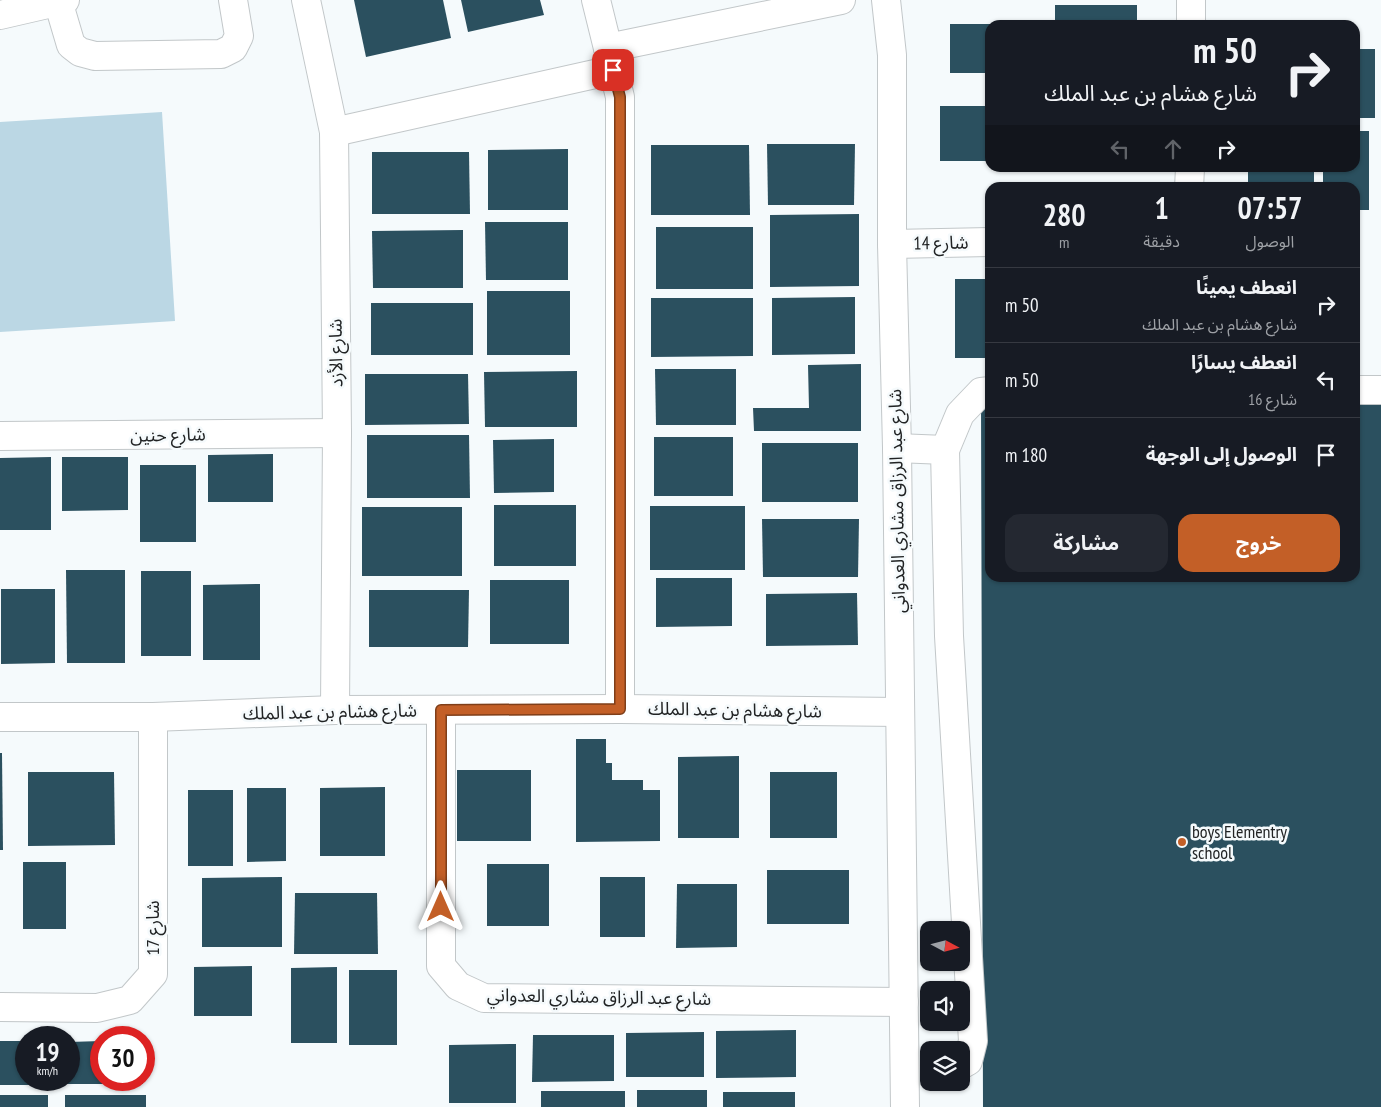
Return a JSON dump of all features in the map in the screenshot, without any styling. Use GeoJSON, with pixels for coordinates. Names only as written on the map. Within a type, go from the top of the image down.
{"type":"FeatureCollection","features":[{"type":"Feature","properties":{"kind":"street"},"geometry":{"type":"LineString","coordinates":[[0,15],[62,1],[71,45],[80,52],[95,56],[221,54],[233,48],[239,36],[233,0]]}},
{"type":"Feature","properties":{"kind":"street","name":"شارع الأزد"},"geometry":{"type":"LineString","coordinates":[[306,0],[334,132],[337,433],[335,710]]}},
{"type":"Feature","properties":{"kind":"street"},"geometry":{"type":"LineString","coordinates":[[596,0],[620,97],[620,709]]}},
{"type":"Feature","properties":{"kind":"street"},"geometry":{"type":"LineString","coordinates":[[334,132],[841,0]]}},
{"type":"Feature","properties":{"kind":"street","name":"شارع عبد الرزاق مشاري العدواني"},"geometry":{"type":"LineString","coordinates":[[886,0],[892,55],[892,244],[898,448],[904,1002],[917,1074],[905,1107]]}},
{"type":"Feature","properties":{"kind":"street"},"geometry":{"type":"LineString","coordinates":[[1191,0],[1191,20]]}},
{"type":"Feature","properties":{"kind":"street","name":"شارع 14"},"geometry":{"type":"LineString","coordinates":[[892,244],[985,242]]}},
{"type":"Feature","properties":{"kind":"street"},"geometry":{"type":"LineString","coordinates":[[1360,390],[1381,390]]}},
{"type":"Feature","properties":{"kind":"street"},"geometry":{"type":"LineString","coordinates":[[970,1053],[973,1041],[949,636],[945,450],[960,414],[981,392],[985,392]]}},
{"type":"Feature","properties":{"kind":"street","name":"شارع حنين"},"geometry":{"type":"LineString","coordinates":[[0,436],[337,433]]}},
{"type":"Feature","properties":{"kind":"street"},"geometry":{"type":"LineString","coordinates":[[898,448],[945,450]]}},
{"type":"Feature","properties":{"kind":"street","name":"شارع هشام بن عبد الملك"},"geometry":{"type":"LineString","coordinates":[[0,717],[153,716],[335,710],[620,709],[900,712]]}},
{"type":"Feature","properties":{"kind":"street","name":"شارع عبد الرزاق مشاري العدواني"},"geometry":{"type":"LineString","coordinates":[[441,710],[441,966],[458,986],[484,998],[904,1002]]}},
{"type":"Feature","properties":{"kind":"street","name":"شارع 17"},"geometry":{"type":"LineString","coordinates":[[0,1007],[97,1008],[130,1000],[153,974],[153,716]]}},
{"type":"Feature","properties":{"kind":"shaded area"},"geometry":{"type":"Polygon","coordinates":[[[162,112],[175,321],[0,332],[0,122],[162,112]]]}},
{"type":"Feature","properties":{"kind":"building"},"geometry":{"type":"Polygon","coordinates":[[[354,0],[443,0],[451,38],[366,57],[354,0]]]}},
{"type":"Feature","properties":{"kind":"building"},"geometry":{"type":"Polygon","coordinates":[[[461,0],[540,0],[544,15],[468,32],[461,0]]]}},
{"type":"Feature","properties":{"kind":"building"},"geometry":{"type":"Polygon","coordinates":[[[1055,5],[1137,5],[1137,20],[1055,20],[1055,5]]]}},
{"type":"Feature","properties":{"kind":"building"},"geometry":{"type":"Polygon","coordinates":[[[950,24],[985,24],[985,73],[950,73],[950,24]]]}},
{"type":"Feature","properties":{"kind":"building"},"geometry":{"type":"Polygon","coordinates":[[[1360,49],[1375,49],[1375,118],[1360,118],[1360,49]]]}},
{"type":"Feature","properties":{"kind":"building"},"geometry":{"type":"Polygon","coordinates":[[[940,106],[985,106],[985,161],[940,161],[940,106]]]}},
{"type":"Feature","properties":{"kind":"building"},"geometry":{"type":"Polygon","coordinates":[[[1360,131],[1369,131],[1369,210],[1360,210],[1360,182],[1323,182],[1323,172],[1360,172],[1360,131]]]}},
{"type":"Feature","properties":{"kind":"building"},"geometry":{"type":"Polygon","coordinates":[[[767,144],[855,144],[854,205],[768,205],[767,144]]]}},
{"type":"Feature","properties":{"kind":"building"},"geometry":{"type":"Polygon","coordinates":[[[651,145],[749,145],[750,215],[651,215],[651,145]]]}},
{"type":"Feature","properties":{"kind":"building"},"geometry":{"type":"Polygon","coordinates":[[[568,149],[568,210],[488,210],[488,150],[568,149]]]}},
{"type":"Feature","properties":{"kind":"building"},"geometry":{"type":"Polygon","coordinates":[[[372,152],[469,152],[470,214],[372,214],[372,152]]]}},
{"type":"Feature","properties":{"kind":"building"},"geometry":{"type":"Polygon","coordinates":[[[1248,172],[1314,172],[1314,182],[1248,182],[1248,172]]]}},
{"type":"Feature","properties":{"kind":"building"},"geometry":{"type":"Polygon","coordinates":[[[859,214],[859,286],[770,287],[770,215],[859,214]]]}},
{"type":"Feature","properties":{"kind":"building"},"geometry":{"type":"Polygon","coordinates":[[[485,222],[568,222],[568,280],[486,280],[485,222]]]}},
{"type":"Feature","properties":{"kind":"building"},"geometry":{"type":"Polygon","coordinates":[[[656,227],[753,227],[753,289],[656,289],[656,227]]]}},
{"type":"Feature","properties":{"kind":"building"},"geometry":{"type":"Polygon","coordinates":[[[463,230],[463,288],[373,288],[372,231],[463,230]]]}},
{"type":"Feature","properties":{"kind":"building"},"geometry":{"type":"Polygon","coordinates":[[[955,279],[985,279],[985,358],[955,358],[955,279]]]}},
{"type":"Feature","properties":{"kind":"building"},"geometry":{"type":"Polygon","coordinates":[[[487,291],[570,291],[570,355],[487,355],[487,291]]]}},
{"type":"Feature","properties":{"kind":"building"},"geometry":{"type":"Polygon","coordinates":[[[855,297],[855,354],[772,355],[772,298],[855,297]]]}},
{"type":"Feature","properties":{"kind":"building"},"geometry":{"type":"Polygon","coordinates":[[[651,298],[753,298],[753,356],[651,357],[651,298]]]}},
{"type":"Feature","properties":{"kind":"building"},"geometry":{"type":"Polygon","coordinates":[[[371,303],[473,303],[473,355],[371,355],[371,303]]]}},
{"type":"Feature","properties":{"kind":"building"},"geometry":{"type":"Polygon","coordinates":[[[861,364],[861,431],[754,431],[753,408],[809,408],[808,365],[861,364]]]}},
{"type":"Feature","properties":{"kind":"building"},"geometry":{"type":"Polygon","coordinates":[[[655,369],[736,369],[736,425],[656,425],[655,369]]]}},
{"type":"Feature","properties":{"kind":"building"},"geometry":{"type":"Polygon","coordinates":[[[577,371],[577,427],[485,427],[484,372],[577,371]]]}},
{"type":"Feature","properties":{"kind":"building"},"geometry":{"type":"Polygon","coordinates":[[[365,374],[468,374],[469,424],[365,425],[365,374]]]}},
{"type":"Feature","properties":{"kind":"building","name":"boys Elementry school"},"geometry":{"type":"Polygon","coordinates":[[[981,400],[985,400],[985,582],[1360,582],[1360,404],[1381,404],[1381,1107],[983,1107],[981,400]]]}},
{"type":"Feature","properties":{"kind":"building"},"geometry":{"type":"Polygon","coordinates":[[[367,435],[469,435],[470,498],[367,498],[367,435]]]}},
{"type":"Feature","properties":{"kind":"building"},"geometry":{"type":"Polygon","coordinates":[[[654,437],[733,437],[733,496],[654,496],[654,437]]]}},
{"type":"Feature","properties":{"kind":"building"},"geometry":{"type":"Polygon","coordinates":[[[554,439],[554,492],[494,493],[493,440],[554,439]]]}},
{"type":"Feature","properties":{"kind":"building"},"geometry":{"type":"Polygon","coordinates":[[[762,443],[858,443],[858,502],[762,502],[762,443]]]}},
{"type":"Feature","properties":{"kind":"building"},"geometry":{"type":"Polygon","coordinates":[[[273,454],[273,502],[208,502],[208,455],[273,454]]]}},
{"type":"Feature","properties":{"kind":"building"},"geometry":{"type":"Polygon","coordinates":[[[51,457],[51,530],[0,530],[0,458],[51,457]]]}},
{"type":"Feature","properties":{"kind":"building"},"geometry":{"type":"Polygon","coordinates":[[[62,457],[128,457],[128,510],[62,511],[62,457]]]}},
{"type":"Feature","properties":{"kind":"building"},"geometry":{"type":"Polygon","coordinates":[[[140,465],[196,465],[196,542],[140,542],[140,465]]]}},
{"type":"Feature","properties":{"kind":"building"},"geometry":{"type":"Polygon","coordinates":[[[494,505],[576,505],[576,566],[494,566],[494,505]]]}},
{"type":"Feature","properties":{"kind":"building"},"geometry":{"type":"Polygon","coordinates":[[[650,506],[745,506],[745,570],[650,570],[650,506]]]}},
{"type":"Feature","properties":{"kind":"building"},"geometry":{"type":"Polygon","coordinates":[[[362,507],[462,507],[462,576],[362,576],[362,507]]]}},
{"type":"Feature","properties":{"kind":"building"},"geometry":{"type":"Polygon","coordinates":[[[762,519],[859,519],[858,577],[763,577],[762,519]]]}},
{"type":"Feature","properties":{"kind":"building"},"geometry":{"type":"Polygon","coordinates":[[[66,570],[125,570],[125,663],[67,663],[66,570]]]}},
{"type":"Feature","properties":{"kind":"building"},"geometry":{"type":"Polygon","coordinates":[[[141,571],[191,571],[191,656],[141,656],[141,571]]]}},
{"type":"Feature","properties":{"kind":"building"},"geometry":{"type":"Polygon","coordinates":[[[656,578],[732,578],[732,626],[656,627],[656,578]]]}},
{"type":"Feature","properties":{"kind":"building"},"geometry":{"type":"Polygon","coordinates":[[[490,580],[569,580],[569,644],[490,644],[490,580]]]}},
{"type":"Feature","properties":{"kind":"building"},"geometry":{"type":"Polygon","coordinates":[[[260,584],[260,660],[203,660],[203,585],[260,584]]]}},
{"type":"Feature","properties":{"kind":"building"},"geometry":{"type":"Polygon","coordinates":[[[1,589],[55,589],[55,663],[1,664],[1,589]]]}},
{"type":"Feature","properties":{"kind":"building"},"geometry":{"type":"Polygon","coordinates":[[[369,590],[469,590],[468,647],[369,647],[369,590]]]}},
{"type":"Feature","properties":{"kind":"building"},"geometry":{"type":"Polygon","coordinates":[[[857,593],[858,645],[766,646],[766,594],[857,593]]]}},
{"type":"Feature","properties":{"kind":"building"},"geometry":{"type":"Polygon","coordinates":[[[576,739],[606,739],[606,763],[612,763],[612,780],[643,780],[643,790],[660,790],[660,841],[576,842],[576,739]]]}},
{"type":"Feature","properties":{"kind":"building"},"geometry":{"type":"Polygon","coordinates":[[[0,753],[2,753],[3,850],[0,850],[0,753]]]}},
{"type":"Feature","properties":{"kind":"building"},"geometry":{"type":"Polygon","coordinates":[[[739,756],[739,838],[678,838],[678,757],[739,756]]]}},
{"type":"Feature","properties":{"kind":"building"},"geometry":{"type":"Polygon","coordinates":[[[457,770],[531,770],[531,841],[457,841],[457,770]]]}},
{"type":"Feature","properties":{"kind":"building"},"geometry":{"type":"Polygon","coordinates":[[[28,772],[114,772],[115,845],[28,846],[28,772]]]}},
{"type":"Feature","properties":{"kind":"building"},"geometry":{"type":"Polygon","coordinates":[[[770,772],[837,772],[837,838],[770,838],[770,772]]]}},
{"type":"Feature","properties":{"kind":"building"},"geometry":{"type":"Polygon","coordinates":[[[385,787],[385,856],[320,856],[320,788],[385,787]]]}},
{"type":"Feature","properties":{"kind":"building"},"geometry":{"type":"Polygon","coordinates":[[[247,788],[286,788],[286,861],[247,862],[247,788]]]}},
{"type":"Feature","properties":{"kind":"building"},"geometry":{"type":"Polygon","coordinates":[[[188,790],[233,790],[233,866],[188,866],[188,790]]]}},
{"type":"Feature","properties":{"kind":"building"},"geometry":{"type":"Polygon","coordinates":[[[23,862],[66,862],[66,929],[23,929],[23,862]]]}},
{"type":"Feature","properties":{"kind":"building"},"geometry":{"type":"Polygon","coordinates":[[[487,864],[549,864],[549,926],[487,926],[487,864]]]}},
{"type":"Feature","properties":{"kind":"building"},"geometry":{"type":"Polygon","coordinates":[[[767,870],[849,870],[849,924],[767,924],[767,870]]]}},
{"type":"Feature","properties":{"kind":"building"},"geometry":{"type":"Polygon","coordinates":[[[282,877],[282,947],[202,947],[202,878],[282,877]]]}},
{"type":"Feature","properties":{"kind":"building"},"geometry":{"type":"Polygon","coordinates":[[[600,877],[645,877],[645,937],[600,937],[600,877]]]}},
{"type":"Feature","properties":{"kind":"building"},"geometry":{"type":"Polygon","coordinates":[[[677,884],[737,884],[737,947],[676,948],[677,884]]]}},
{"type":"Feature","properties":{"kind":"building"},"geometry":{"type":"Polygon","coordinates":[[[295,893],[377,893],[378,954],[294,954],[295,893]]]}},
{"type":"Feature","properties":{"kind":"building"},"geometry":{"type":"Polygon","coordinates":[[[252,966],[252,1016],[194,1016],[194,967],[252,966]]]}},
{"type":"Feature","properties":{"kind":"building"},"geometry":{"type":"Polygon","coordinates":[[[337,967],[337,1043],[291,1043],[291,968],[337,967]]]}},
{"type":"Feature","properties":{"kind":"building"},"geometry":{"type":"Polygon","coordinates":[[[349,970],[397,970],[397,1045],[349,1045],[349,970]]]}},
{"type":"Feature","properties":{"kind":"building"},"geometry":{"type":"Polygon","coordinates":[[[796,1030],[796,1077],[716,1078],[716,1031],[796,1030]]]}},
{"type":"Feature","properties":{"kind":"building"},"geometry":{"type":"Polygon","coordinates":[[[704,1032],[704,1077],[626,1077],[626,1033],[704,1032]]]}},
{"type":"Feature","properties":{"kind":"building"},"geometry":{"type":"Polygon","coordinates":[[[533,1035],[614,1035],[614,1081],[532,1082],[533,1035]]]}},
{"type":"Feature","properties":{"kind":"building"},"geometry":{"type":"Polygon","coordinates":[[[0,1041],[15,1041],[15,1085],[0,1085],[0,1041]]]}},
{"type":"Feature","properties":{"kind":"building"},"geometry":{"type":"Polygon","coordinates":[[[90,1041],[90,1084],[80,1084],[80,1042],[90,1041]]]}},
{"type":"Feature","properties":{"kind":"building"},"geometry":{"type":"Polygon","coordinates":[[[516,1044],[516,1103],[449,1103],[449,1045],[516,1044]]]}},
{"type":"Feature","properties":{"kind":"building"},"geometry":{"type":"Polygon","coordinates":[[[637,1090],[707,1090],[707,1107],[637,1107],[637,1090]]]}},
{"type":"Feature","properties":{"kind":"building"},"geometry":{"type":"Polygon","coordinates":[[[541,1091],[625,1091],[625,1107],[541,1107],[541,1091]]]}},
{"type":"Feature","properties":{"kind":"building"},"geometry":{"type":"Polygon","coordinates":[[[723,1092],[795,1092],[795,1107],[723,1107],[723,1092]]]}},
{"type":"Feature","properties":{"kind":"building"},"geometry":{"type":"Polygon","coordinates":[[[0,1095],[48,1095],[48,1107],[0,1107],[0,1095]]]}},
{"type":"Feature","properties":{"kind":"building"},"geometry":{"type":"Polygon","coordinates":[[[65,1095],[146,1095],[146,1107],[65,1107],[65,1095]]]}},
{"type":"Feature","properties":{"kind":"place","name":"boys Elementry school"},"geometry":{"type":"Point","coordinates":[1182,842]}},
{"type":"Feature","properties":{"kind":"route"},"geometry":{"type":"LineString","coordinates":[[441,907],[441,710],[620,709],[620,97],[613,70]]}}]}
